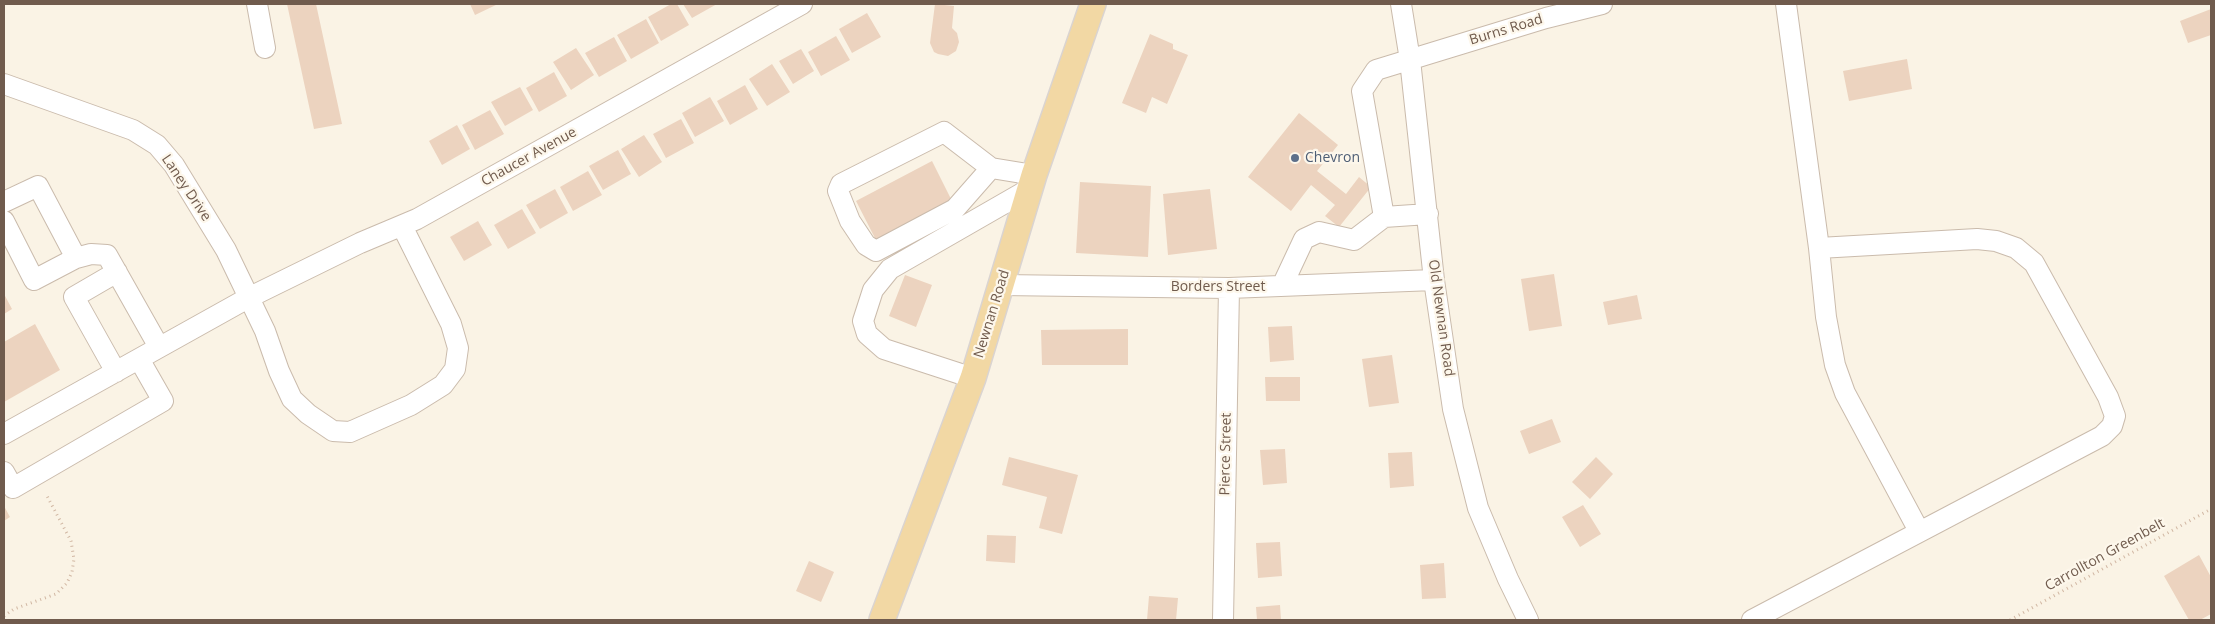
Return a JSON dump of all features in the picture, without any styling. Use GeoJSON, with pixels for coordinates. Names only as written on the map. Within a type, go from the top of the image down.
{"type":"FeatureCollection","features":[{"type":"Feature","properties":{"kind":"main road","name":"Newnan Road"},"geometry":{"type":"LineString","coordinates":[[882,620],[973,378],[1033,182],[1093,4]]}},
{"type":"Feature","properties":{"kind":"street"},"geometry":{"type":"LineString","coordinates":[[257,4],[265,48]]}},
{"type":"Feature","properties":{"kind":"street","name":"Chaucer Avenue"},"geometry":{"type":"LineString","coordinates":[[4,434],[248,298],[360,243],[417,219],[802,4]]}},
{"type":"Feature","properties":{"kind":"street","name":"Old Newnan Road"},"geometry":{"type":"LineString","coordinates":[[1401,4],[1410,60],[1434,280],[1453,409],[1478,508],[1508,580],[1528,620]]}},
{"type":"Feature","properties":{"kind":"street","name":"Burns Road"},"geometry":{"type":"LineString","coordinates":[[1384,217],[1362,91],[1376,70],[1546,18],[1602,4]]}},
{"type":"Feature","properties":{"kind":"street"},"geometry":{"type":"LineString","coordinates":[[1786,4],[1819,248],[1826,317],[1835,365],[1845,394],[1919,531]]}},
{"type":"Feature","properties":{"kind":"street","name":"Laney Drive"},"geometry":{"type":"LineString","coordinates":[[4,84],[133,130],[157,145],[174,165],[226,250],[265,331],[279,371],[292,399],[308,414],[333,431],[350,432],[411,405],[443,385],[455,369],[458,348],[451,324],[402,226]]}},
{"type":"Feature","properties":{"kind":"street"},"geometry":{"type":"LineString","coordinates":[[991,168],[955,210],[876,251],[866,245],[850,221],[838,191],[842,184],[944,132],[991,168],[1033,182]]}},
{"type":"Feature","properties":{"kind":"street"},"geometry":{"type":"LineString","coordinates":[[973,378],[884,349],[872,339],[867,334],[863,321],[872,290],[890,269],[1033,182]]}},
{"type":"Feature","properties":{"kind":"street"},"geometry":{"type":"LineString","coordinates":[[4,202],[38,186],[76,258]]}},
{"type":"Feature","properties":{"kind":"street"},"geometry":{"type":"LineString","coordinates":[[1282,286],[1304,239],[1320,232],[1354,240],[1384,217],[1428,214]]}},
{"type":"Feature","properties":{"kind":"street"},"geometry":{"type":"LineString","coordinates":[[4,221],[34,280],[76,258],[91,254],[107,255],[159,347]]}},
{"type":"Feature","properties":{"kind":"street"},"geometry":{"type":"LineString","coordinates":[[1752,620],[2102,436],[2112,426],[2115,416],[2108,397],[2034,263],[2016,248],[1996,241],[1977,239],[1819,248]]}},
{"type":"Feature","properties":{"kind":"street"},"geometry":{"type":"LineString","coordinates":[[116,372],[74,297],[117,272]]}},
{"type":"Feature","properties":{"kind":"street","name":"Borders Street"},"geometry":{"type":"LineString","coordinates":[[1001,285],[1229,288],[1434,280]]}},
{"type":"Feature","properties":{"kind":"street","name":"Pierce Street"},"geometry":{"type":"LineString","coordinates":[[1223,620],[1229,288]]}},
{"type":"Feature","properties":{"kind":"street"},"geometry":{"type":"LineString","coordinates":[[4,472],[13,488],[163,401],[139,359]]}},
{"type":"Feature","properties":{"kind":"path"},"geometry":{"type":"LineString","coordinates":[[4,616],[14,609],[56,594],[67,583],[72,572],[74,559],[71,541],[47,496]]}},
{"type":"Feature","properties":{"kind":"path","name":"Carrollton Greenbelt"},"geometry":{"type":"LineString","coordinates":[[2010,620],[2211,509]]}},
{"type":"Feature","properties":{"kind":"building"},"geometry":{"type":"Polygon","coordinates":[[[287,4],[316,4],[342,124],[314,129],[287,4]]]}},
{"type":"Feature","properties":{"kind":"building"},"geometry":{"type":"Polygon","coordinates":[[[470,4],[498,4],[475,15],[470,4]]]}},
{"type":"Feature","properties":{"kind":"building"},"geometry":{"type":"Polygon","coordinates":[[[671,4],[677,4],[689,25],[661,41],[648,17],[671,4]]]}},
{"type":"Feature","properties":{"kind":"building"},"geometry":{"type":"Polygon","coordinates":[[[683,4],[717,4],[692,18],[683,4]]]}},
{"type":"Feature","properties":{"kind":"building"},"geometry":{"type":"Polygon","coordinates":[[[935,4],[954,6],[952,28],[957,33],[959,42],[956,51],[948,56],[934,52],[930,43],[935,4]]]}},
{"type":"Feature","properties":{"kind":"building"},"geometry":{"type":"Polygon","coordinates":[[[2211,9],[2211,35],[2188,43],[2180,21],[2211,9]]]}},
{"type":"Feature","properties":{"kind":"building"},"geometry":{"type":"Polygon","coordinates":[[[867,13],[881,37],[852,53],[839,29],[867,13]]]}},
{"type":"Feature","properties":{"kind":"building"},"geometry":{"type":"Polygon","coordinates":[[[646,19],[659,43],[631,59],[617,35],[646,19]]]}},
{"type":"Feature","properties":{"kind":"building"},"geometry":{"type":"Polygon","coordinates":[[[1150,34],[1173,44],[1173,49],[1188,55],[1167,104],[1152,97],[1146,113],[1122,103],[1150,34]]]}},
{"type":"Feature","properties":{"kind":"building"},"geometry":{"type":"Polygon","coordinates":[[[836,36],[850,60],[821,76],[808,52],[836,36]]]}},
{"type":"Feature","properties":{"kind":"building"},"geometry":{"type":"Polygon","coordinates":[[[614,37],[627,61],[599,77],[585,53],[614,37]]]}},
{"type":"Feature","properties":{"kind":"building"},"geometry":{"type":"Polygon","coordinates":[[[576,48],[594,75],[571,90],[553,62],[576,48]]]}},
{"type":"Feature","properties":{"kind":"building"},"geometry":{"type":"Polygon","coordinates":[[[801,49],[814,71],[793,84],[779,61],[801,49]]]}},
{"type":"Feature","properties":{"kind":"building"},"geometry":{"type":"Polygon","coordinates":[[[1907,59],[1912,89],[1849,101],[1843,71],[1907,59]]]}},
{"type":"Feature","properties":{"kind":"building"},"geometry":{"type":"Polygon","coordinates":[[[772,64],[790,92],[767,106],[749,79],[772,64]]]}},
{"type":"Feature","properties":{"kind":"building"},"geometry":{"type":"Polygon","coordinates":[[[554,72],[567,96],[539,112],[526,88],[554,72]]]}},
{"type":"Feature","properties":{"kind":"building"},"geometry":{"type":"Polygon","coordinates":[[[745,85],[758,109],[730,125],[717,101],[745,85]]]}},
{"type":"Feature","properties":{"kind":"building"},"geometry":{"type":"Polygon","coordinates":[[[520,87],[533,110],[505,126],[491,102],[520,87]]]}},
{"type":"Feature","properties":{"kind":"building"},"geometry":{"type":"Polygon","coordinates":[[[710,97],[724,121],[695,137],[682,113],[710,97]]]}},
{"type":"Feature","properties":{"kind":"building"},"geometry":{"type":"Polygon","coordinates":[[[490,110],[504,134],[475,150],[462,125],[490,110]]]}},
{"type":"Feature","properties":{"kind":"building","name":"Chevron"},"geometry":{"type":"Polygon","coordinates":[[[1299,113],[1338,145],[1317,171],[1346,194],[1359,177],[1371,187],[1339,227],[1325,216],[1335,205],[1311,185],[1291,211],[1248,177],[1299,113]]]}},
{"type":"Feature","properties":{"kind":"building"},"geometry":{"type":"Polygon","coordinates":[[[681,119],[694,143],[666,158],[653,134],[681,119]]]}},
{"type":"Feature","properties":{"kind":"building"},"geometry":{"type":"Polygon","coordinates":[[[457,125],[470,149],[442,165],[429,141],[457,125]]]}},
{"type":"Feature","properties":{"kind":"building"},"geometry":{"type":"Polygon","coordinates":[[[644,135],[662,162],[639,177],[621,149],[644,135]]]}},
{"type":"Feature","properties":{"kind":"building"},"geometry":{"type":"Polygon","coordinates":[[[618,150],[631,174],[603,190],[589,166],[618,150]]]}},
{"type":"Feature","properties":{"kind":"building"},"geometry":{"type":"Polygon","coordinates":[[[932,161],[953,203],[877,242],[856,201],[932,161]]]}},
{"type":"Feature","properties":{"kind":"building"},"geometry":{"type":"Polygon","coordinates":[[[588,171],[602,195],[573,211],[560,187],[588,171]]]}},
{"type":"Feature","properties":{"kind":"building"},"geometry":{"type":"Polygon","coordinates":[[[1080,182],[1151,186],[1148,257],[1076,253],[1080,182]]]}},
{"type":"Feature","properties":{"kind":"building"},"geometry":{"type":"Polygon","coordinates":[[[555,189],[568,213],[540,229],[526,205],[555,189]]]}},
{"type":"Feature","properties":{"kind":"building"},"geometry":{"type":"Polygon","coordinates":[[[1210,189],[1217,249],[1168,255],[1163,194],[1210,189]]]}},
{"type":"Feature","properties":{"kind":"building"},"geometry":{"type":"Polygon","coordinates":[[[522,209],[536,233],[508,249],[494,225],[522,209]]]}},
{"type":"Feature","properties":{"kind":"building"},"geometry":{"type":"Polygon","coordinates":[[[478,221],[492,245],[464,261],[450,237],[478,221]]]}},
{"type":"Feature","properties":{"kind":"building"},"geometry":{"type":"Polygon","coordinates":[[[1554,274],[1562,326],[1529,331],[1521,279],[1554,274]]]}},
{"type":"Feature","properties":{"kind":"building"},"geometry":{"type":"Polygon","coordinates":[[[905,275],[932,285],[916,327],[889,316],[905,275]]]}},
{"type":"Feature","properties":{"kind":"building"},"geometry":{"type":"Polygon","coordinates":[[[4,294],[12,309],[4,314],[4,294]]]}},
{"type":"Feature","properties":{"kind":"building"},"geometry":{"type":"Polygon","coordinates":[[[1637,295],[1642,319],[1608,325],[1603,302],[1637,295]]]}},
{"type":"Feature","properties":{"kind":"building"},"geometry":{"type":"Polygon","coordinates":[[[35,324],[60,370],[4,402],[4,342],[35,324]]]}},
{"type":"Feature","properties":{"kind":"building"},"geometry":{"type":"Polygon","coordinates":[[[1292,326],[1294,360],[1270,362],[1268,327],[1292,326]]]}},
{"type":"Feature","properties":{"kind":"building"},"geometry":{"type":"Polygon","coordinates":[[[1128,329],[1128,365],[1042,365],[1041,330],[1128,329]]]}},
{"type":"Feature","properties":{"kind":"building"},"geometry":{"type":"Polygon","coordinates":[[[1392,355],[1399,403],[1369,407],[1362,359],[1392,355]]]}},
{"type":"Feature","properties":{"kind":"building"},"geometry":{"type":"Polygon","coordinates":[[[1265,377],[1300,377],[1300,401],[1266,401],[1265,377]]]}},
{"type":"Feature","properties":{"kind":"building"},"geometry":{"type":"Polygon","coordinates":[[[1552,419],[1561,442],[1529,454],[1520,431],[1552,419]]]}},
{"type":"Feature","properties":{"kind":"building"},"geometry":{"type":"Polygon","coordinates":[[[1285,449],[1287,483],[1263,485],[1260,450],[1285,449]]]}},
{"type":"Feature","properties":{"kind":"building"},"geometry":{"type":"Polygon","coordinates":[[[1412,452],[1414,486],[1390,488],[1388,453],[1412,452]]]}},
{"type":"Feature","properties":{"kind":"building"},"geometry":{"type":"Polygon","coordinates":[[[1009,457],[1078,475],[1062,534],[1039,528],[1047,497],[1002,485],[1009,457]]]}},
{"type":"Feature","properties":{"kind":"building"},"geometry":{"type":"Polygon","coordinates":[[[1596,457],[1613,474],[1590,499],[1572,482],[1596,457]]]}},
{"type":"Feature","properties":{"kind":"building"},"geometry":{"type":"Polygon","coordinates":[[[1583,505],[1601,534],[1580,547],[1562,517],[1583,505]]]}},
{"type":"Feature","properties":{"kind":"building"},"geometry":{"type":"Polygon","coordinates":[[[4,506],[10,517],[4,521],[4,506]]]}},
{"type":"Feature","properties":{"kind":"building"},"geometry":{"type":"Polygon","coordinates":[[[987,535],[1016,536],[1015,563],[986,561],[987,535]]]}},
{"type":"Feature","properties":{"kind":"building"},"geometry":{"type":"Polygon","coordinates":[[[1280,542],[1282,576],[1258,578],[1256,543],[1280,542]]]}},
{"type":"Feature","properties":{"kind":"building"},"geometry":{"type":"Polygon","coordinates":[[[2199,555],[2211,577],[2211,614],[2200,620],[2189,620],[2164,576],[2199,555]]]}},
{"type":"Feature","properties":{"kind":"building"},"geometry":{"type":"Polygon","coordinates":[[[809,561],[834,572],[821,602],[796,591],[809,561]]]}},
{"type":"Feature","properties":{"kind":"building"},"geometry":{"type":"Polygon","coordinates":[[[1444,563],[1446,598],[1422,599],[1420,565],[1444,563]]]}},
{"type":"Feature","properties":{"kind":"building"},"geometry":{"type":"Polygon","coordinates":[[[1149,596],[1178,598],[1176,620],[1147,620],[1149,596]]]}},
{"type":"Feature","properties":{"kind":"building"},"geometry":{"type":"Polygon","coordinates":[[[1280,605],[1281,620],[1257,620],[1256,607],[1280,605]]]}},
{"type":"Feature","properties":{"kind":"place","name":"Chevron"},"geometry":{"type":"Point","coordinates":[1295,158]}}]}
